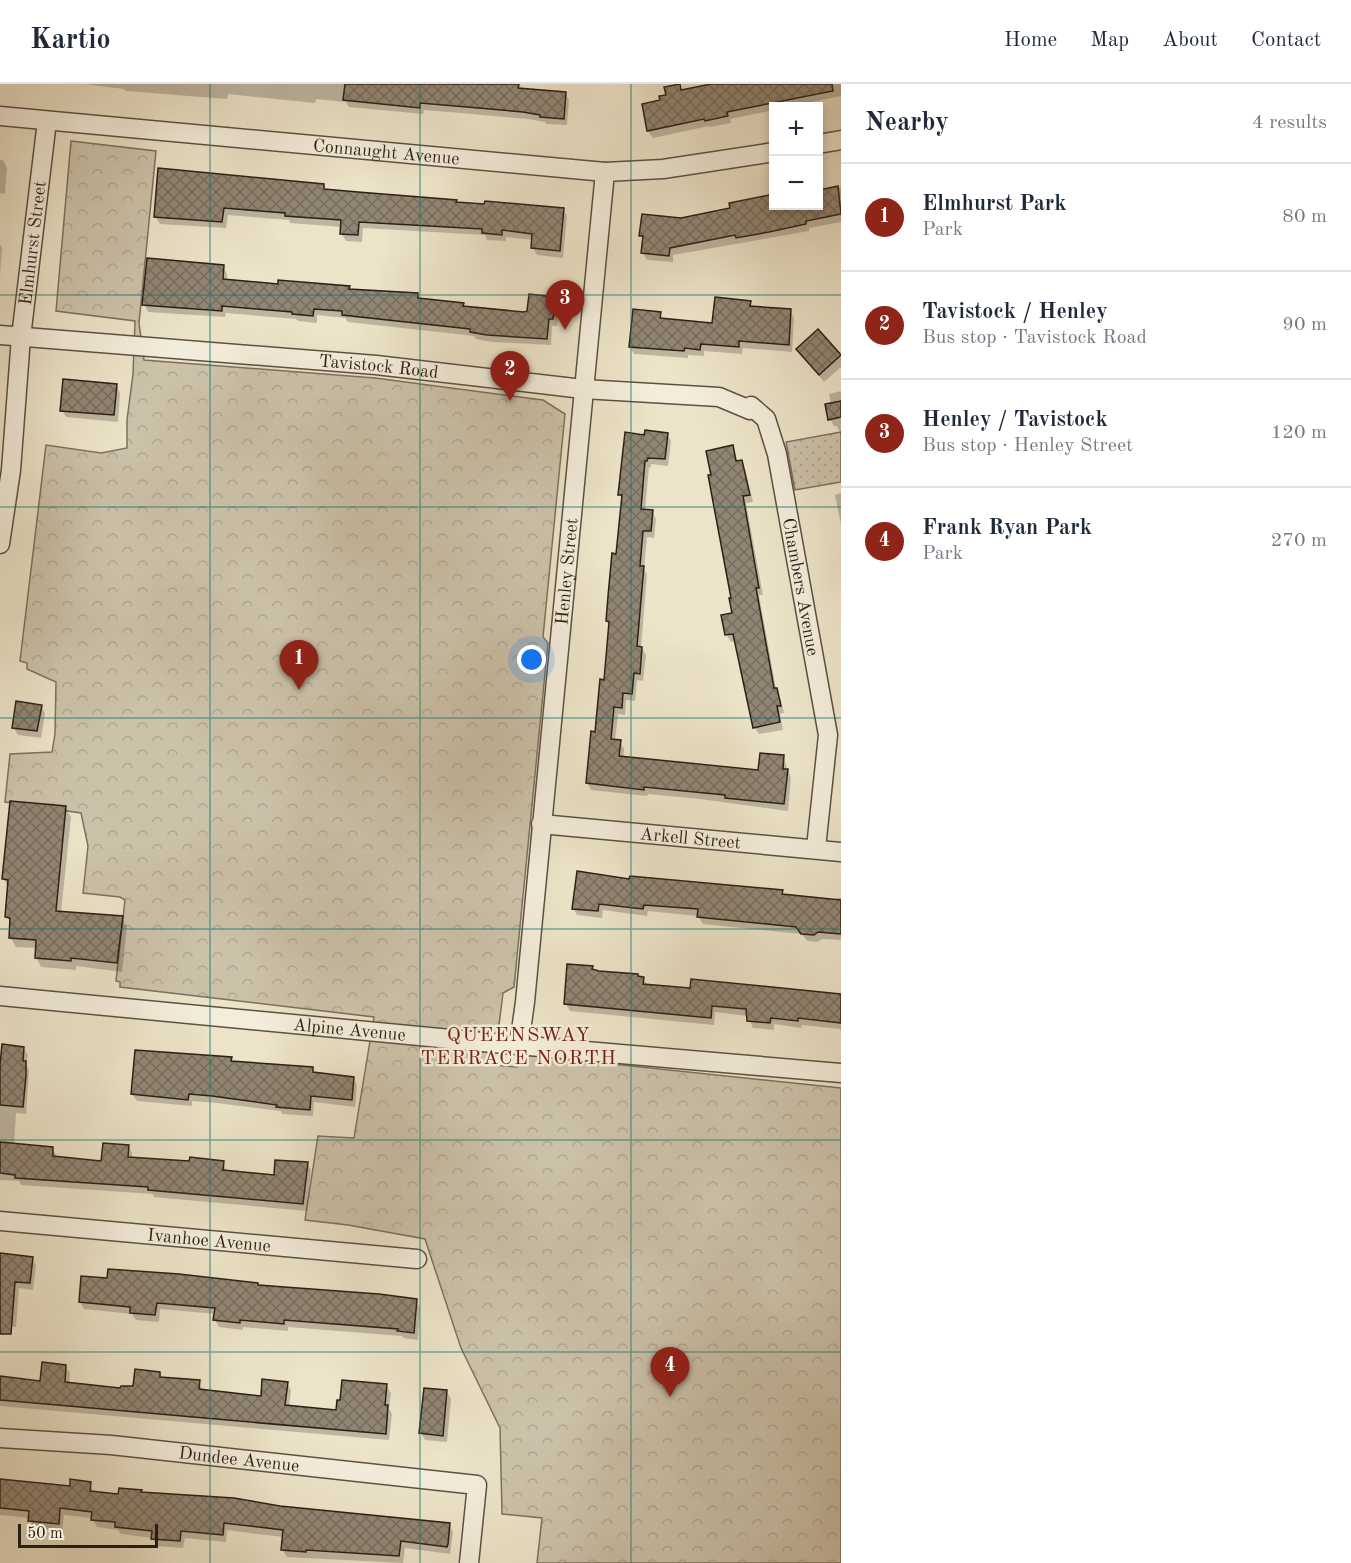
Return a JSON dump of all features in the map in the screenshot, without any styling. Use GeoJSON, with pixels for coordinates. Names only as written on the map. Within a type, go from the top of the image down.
{"type":"FeatureCollection","features":[{"type":"Feature","properties":{"kind":"street","name":"Connaught Avenue"},"geometry":{"type":"LineString","coordinates":[[0,116],[605,172],[663,169],[769,153]]}},
{"type":"Feature","properties":{"kind":"street","name":"Elmhurst Street"},"geometry":{"type":"LineString","coordinates":[[0,544],[11,470],[21,337],[47,121]]}},
{"type":"Feature","properties":{"kind":"street"},"geometry":{"type":"LineString","coordinates":[[823,143],[841,140]]}},
{"type":"Feature","properties":{"kind":"street","name":"Henley Street"},"geometry":{"type":"LineString","coordinates":[[519,1045],[605,172]]}},
{"type":"Feature","properties":{"kind":"street","name":"Tavistock Road"},"geometry":{"type":"LineString","coordinates":[[0,335],[376,365],[583,388],[719,397],[750,410],[751,406]]}},
{"type":"Feature","properties":{"kind":"street","name":"Chambers Avenue"},"geometry":{"type":"LineString","coordinates":[[751,406],[766,419],[777,454],[828,735],[816,848]]}},
{"type":"Feature","properties":{"kind":"street","name":"Arkell Street"},"geometry":{"type":"LineString","coordinates":[[541,824],[841,852]]}},
{"type":"Feature","properties":{"kind":"street","name":"Alpine Avenue"},"geometry":{"type":"LineString","coordinates":[[0,996],[841,1073]]}},
{"type":"Feature","properties":{"kind":"street","name":"Ivanhoe Avenue"},"geometry":{"type":"LineString","coordinates":[[0,1221],[417,1258]]}},
{"type":"Feature","properties":{"kind":"street","name":"Dundee Avenue"},"geometry":{"type":"LineString","coordinates":[[0,1438],[111,1445],[477,1485],[469,1563]]}},
{"type":"Feature","properties":{"kind":"green space"},"geometry":{"type":"Polygon","coordinates":[[[71,141],[156,151],[139,323],[144,360],[375,378],[543,400],[565,414],[543,637],[548,643],[514,987],[503,993],[494,1065],[517,1067],[518,1056],[527,1055],[841,1088],[841,1563],[537,1563],[542,1518],[502,1514],[500,1428],[461,1348],[425,1239],[305,1220],[318,1136],[354,1138],[374,1017],[120,987],[120,982],[116,981],[125,900],[120,897],[83,893],[88,846],[81,813],[5,802],[10,754],[52,752],[55,734],[56,682],[27,669],[27,663],[20,661],[46,445],[101,453],[127,448],[135,321],[56,311],[71,141]]]}},
{"type":"Feature","properties":{"kind":"green space"},"geometry":{"type":"Polygon","coordinates":[[[841,432],[841,482],[795,490],[786,442],[841,432]]]}},
{"type":"Feature","properties":{"kind":"building"},"geometry":{"type":"Polygon","coordinates":[[[345,84],[519,84],[518,88],[566,92],[564,119],[540,117],[540,115],[523,112],[467,107],[420,103],[420,108],[343,100],[345,84]]]}},
{"type":"Feature","properties":{"kind":"building"},"geometry":{"type":"Polygon","coordinates":[[[680,84],[681,90],[711,84],[832,84],[833,91],[769,102],[727,112],[728,116],[647,131],[642,104],[660,100],[659,96],[666,95],[664,87],[680,84]]]}},
{"type":"Feature","properties":{"kind":"building"},"geometry":{"type":"Polygon","coordinates":[[[158,168],[324,184],[324,189],[457,200],[456,202],[484,204],[485,201],[564,208],[560,251],[531,248],[532,234],[502,230],[502,235],[482,233],[482,229],[359,222],[358,235],[340,234],[341,220],[224,208],[222,222],[154,217],[158,168]]]}},
{"type":"Feature","properties":{"kind":"building"},"geometry":{"type":"Polygon","coordinates":[[[838,186],[841,214],[769,232],[736,238],[735,235],[670,248],[669,256],[641,253],[643,236],[639,236],[642,214],[681,218],[730,208],[729,203],[769,195],[769,210],[823,210],[823,189],[838,186]]]}},
{"type":"Feature","properties":{"kind":"building"},"geometry":{"type":"Polygon","coordinates":[[[147,258],[224,265],[223,279],[278,284],[278,280],[350,286],[349,289],[418,293],[418,298],[464,303],[463,306],[524,312],[527,311],[529,294],[556,297],[553,319],[549,319],[547,339],[487,335],[470,332],[470,329],[342,315],[342,311],[314,309],[313,316],[222,306],[222,311],[142,305],[147,258]]]}},
{"type":"Feature","properties":{"kind":"building"},"geometry":{"type":"Polygon","coordinates":[[[715,297],[751,301],[750,306],[791,309],[789,345],[739,341],[739,347],[701,344],[700,350],[685,348],[684,351],[629,347],[633,309],[661,312],[660,318],[712,323],[715,297]]]}},
{"type":"Feature","properties":{"kind":"building"},"geometry":{"type":"Polygon","coordinates":[[[818,329],[841,355],[819,375],[796,349],[818,329]]]}},
{"type":"Feature","properties":{"kind":"building"},"geometry":{"type":"Polygon","coordinates":[[[63,379],[117,384],[114,415],[60,411],[63,379]]]}},
{"type":"Feature","properties":{"kind":"building"},"geometry":{"type":"Polygon","coordinates":[[[841,401],[841,417],[828,420],[825,404],[841,401]]]}},
{"type":"Feature","properties":{"kind":"building"},"geometry":{"type":"Polygon","coordinates":[[[645,430],[668,433],[665,459],[648,458],[645,461],[641,509],[653,510],[651,531],[643,531],[640,566],[644,566],[637,646],[642,647],[640,674],[634,673],[632,694],[623,693],[622,708],[614,707],[611,739],[621,740],[619,756],[758,770],[760,753],[784,755],[783,769],[788,769],[784,804],[725,798],[725,795],[644,787],[644,790],[586,783],[591,731],[595,732],[600,679],[604,680],[609,622],[606,621],[608,596],[612,553],[616,554],[622,495],[618,495],[625,432],[644,435],[645,430]]]}},
{"type":"Feature","properties":{"kind":"building"},"geometry":{"type":"Polygon","coordinates":[[[733,445],[736,461],[742,460],[750,495],[743,496],[759,588],[756,588],[774,688],[777,688],[781,706],[777,706],[780,722],[753,728],[733,634],[725,635],[721,615],[732,613],[729,598],[731,598],[708,475],[711,475],[706,451],[733,445]]]}},
{"type":"Feature","properties":{"kind":"building"},"geometry":{"type":"Polygon","coordinates":[[[16,701],[42,705],[37,731],[12,728],[16,701]]]}},
{"type":"Feature","properties":{"kind":"building"},"geometry":{"type":"Polygon","coordinates":[[[10,801],[66,806],[56,911],[123,916],[117,963],[71,958],[71,961],[35,958],[36,940],[9,938],[10,918],[5,917],[8,880],[2,879],[10,801]]]}},
{"type":"Feature","properties":{"kind":"building"},"geometry":{"type":"Polygon","coordinates":[[[577,871],[629,879],[630,876],[783,890],[782,894],[841,900],[841,934],[818,932],[814,935],[801,934],[796,927],[697,917],[698,909],[644,905],[643,909],[599,904],[598,911],[572,909],[577,871]]]}},
{"type":"Feature","properties":{"kind":"building"},"geometry":{"type":"Polygon","coordinates":[[[567,964],[593,966],[592,969],[599,971],[638,974],[644,977],[643,984],[690,988],[691,979],[841,994],[841,1023],[798,1018],[798,1021],[771,1018],[770,1023],[747,1021],[746,1009],[712,1006],[711,1018],[564,1004],[567,964]]]}},
{"type":"Feature","properties":{"kind":"building"},"geometry":{"type":"Polygon","coordinates":[[[2,1044],[24,1047],[23,1061],[26,1061],[26,1076],[23,1107],[0,1105],[2,1044]]]}},
{"type":"Feature","properties":{"kind":"building"},"geometry":{"type":"Polygon","coordinates":[[[135,1050],[232,1057],[231,1061],[313,1067],[313,1072],[354,1077],[352,1100],[311,1096],[310,1110],[276,1107],[277,1105],[212,1096],[189,1094],[188,1100],[131,1094],[135,1050]]]}},
{"type":"Feature","properties":{"kind":"building"},"geometry":{"type":"Polygon","coordinates":[[[0,1142],[53,1147],[53,1156],[101,1161],[103,1143],[129,1145],[128,1157],[189,1161],[190,1157],[224,1161],[223,1170],[274,1175],[275,1160],[308,1162],[303,1204],[148,1190],[148,1187],[15,1178],[15,1175],[0,1173],[0,1142]]]}},
{"type":"Feature","properties":{"kind":"building"},"geometry":{"type":"Polygon","coordinates":[[[0,1253],[33,1257],[30,1283],[15,1282],[11,1334],[0,1334],[0,1253]]]}},
{"type":"Feature","properties":{"kind":"building"},"geometry":{"type":"Polygon","coordinates":[[[108,1269],[179,1274],[258,1283],[258,1285],[417,1299],[414,1333],[397,1331],[398,1329],[284,1320],[284,1324],[213,1320],[215,1308],[157,1303],[155,1315],[130,1313],[130,1307],[79,1302],[81,1276],[107,1278],[108,1269]]]}},
{"type":"Feature","properties":{"kind":"building"},"geometry":{"type":"Polygon","coordinates":[[[42,1362],[66,1365],[65,1382],[120,1388],[121,1386],[133,1386],[135,1369],[160,1372],[160,1377],[200,1380],[199,1389],[261,1396],[262,1379],[288,1382],[285,1405],[336,1410],[337,1400],[340,1400],[342,1380],[387,1384],[386,1434],[0,1400],[0,1376],[40,1381],[42,1362]]]}},
{"type":"Feature","properties":{"kind":"building"},"geometry":{"type":"Polygon","coordinates":[[[424,1388],[447,1390],[443,1436],[419,1433],[424,1388]]]}},
{"type":"Feature","properties":{"kind":"building"},"geometry":{"type":"Polygon","coordinates":[[[0,1479],[70,1486],[70,1479],[91,1482],[90,1491],[118,1494],[119,1488],[142,1490],[141,1492],[234,1498],[280,1506],[450,1523],[448,1544],[447,1547],[401,1541],[399,1556],[281,1550],[283,1530],[224,1523],[223,1535],[181,1531],[180,1541],[151,1539],[152,1531],[115,1527],[115,1522],[91,1520],[92,1512],[60,1508],[59,1524],[28,1521],[29,1511],[0,1508],[0,1479]]]}},
{"type":"Feature","properties":{"kind":"place","name":"Henley / Tavistock"},"geometry":{"type":"Point","coordinates":[565,330]}},
{"type":"Feature","properties":{"kind":"place","name":"Tavistock / Henley"},"geometry":{"type":"Point","coordinates":[510,401]}},
{"type":"Feature","properties":{"kind":"place","name":"Elmhurst Park"},"geometry":{"type":"Point","coordinates":[299,690]}},
{"type":"Feature","properties":{"kind":"place","name":"Frank Ryan Park"},"geometry":{"type":"Point","coordinates":[670,1397]}},
{"type":"Feature","properties":{"kind":"district","name":"QUEENSWAY TERRACE NORTH"},"geometry":{"type":"Point","coordinates":[519,1046]}}]}
